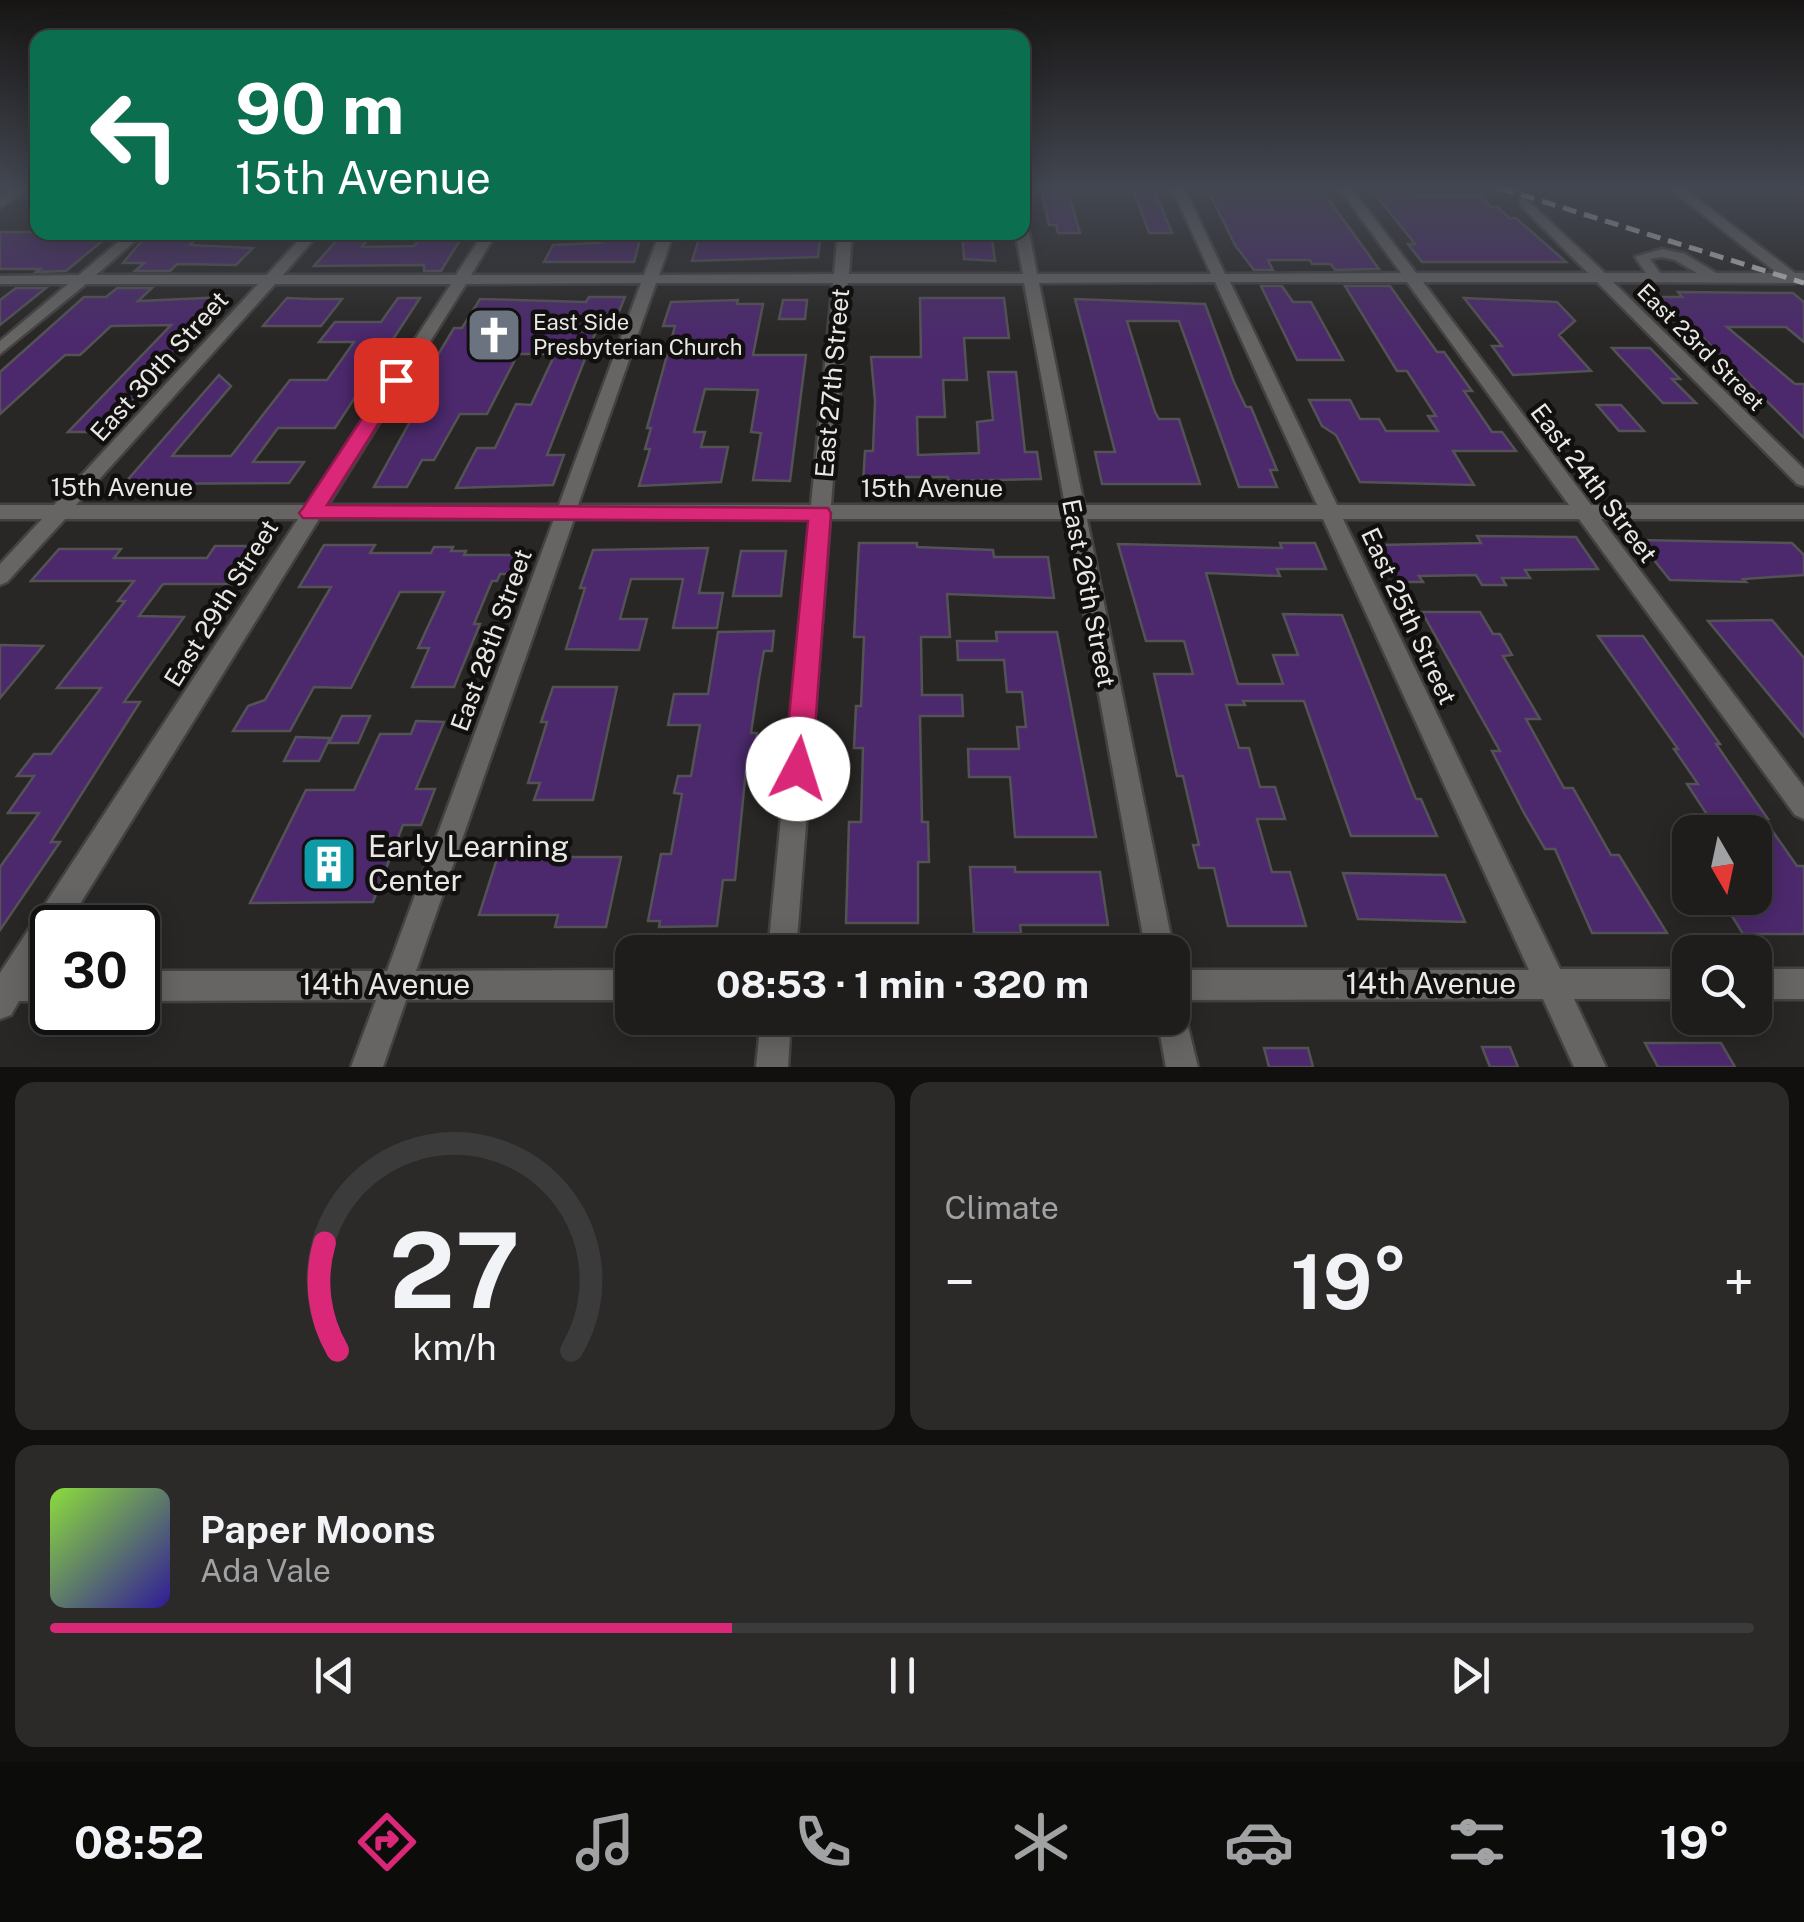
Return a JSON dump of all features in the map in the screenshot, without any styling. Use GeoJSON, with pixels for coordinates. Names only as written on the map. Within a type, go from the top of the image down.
{"type":"FeatureCollection","features":[{"type":"Feature","properties":{"kind":"street","name":"East 25th Street"},"geometry":{"type":"LineString","coordinates":[[1201,238],[1590,1067]]}},
{"type":"Feature","properties":{"kind":"street","name":"East 24th Street"},"geometry":{"type":"LineString","coordinates":[[1381,238],[1804,807]]}},
{"type":"Feature","properties":{"kind":"street","name":"East 23rd Street"},"geometry":{"type":"LineString","coordinates":[[1561,238],[1804,480]]}},
{"type":"Feature","properties":{"kind":"street"},"geometry":{"type":"LineString","coordinates":[[1742,238],[1800,280]]}},
{"type":"Feature","properties":{"kind":"street"},"geometry":{"type":"LineString","coordinates":[[0,349],[130,240]]}},
{"type":"Feature","properties":{"kind":"street","name":"East 30th Street"},"geometry":{"type":"LineString","coordinates":[[0,577],[307,240]]}},
{"type":"Feature","properties":{"kind":"street","name":"East 29th Street"},"geometry":{"type":"LineString","coordinates":[[4,992],[486,240]]}},
{"type":"Feature","properties":{"kind":"street","name":"East 28th Street"},"geometry":{"type":"LineString","coordinates":[[367,1067],[664,240]]}},
{"type":"Feature","properties":{"kind":"street","name":"East 27th Street"},"geometry":{"type":"LineString","coordinates":[[783,935],[844,240]]}},
{"type":"Feature","properties":{"kind":"street","name":"East 26th Street"},"geometry":{"type":"LineString","coordinates":[[1024,240],[1157,935]]}},
{"type":"Feature","properties":{"kind":"street"},"geometry":{"type":"LineString","coordinates":[[1657,279],[1642,257],[1653,252],[1668,252],[1692,262],[1714,278]]}},
{"type":"Feature","properties":{"kind":"street"},"geometry":{"type":"LineString","coordinates":[[0,280],[1800,280]]}},
{"type":"Feature","properties":{"kind":"street","name":"15th Avenue"},"geometry":{"type":"LineString","coordinates":[[0,512],[1804,512]]}},
{"type":"Feature","properties":{"kind":"street","name":"14th Avenue"},"geometry":{"type":"LineString","coordinates":[[1190,984],[1672,984]]}},
{"type":"Feature","properties":{"kind":"street"},"geometry":{"type":"LineString","coordinates":[[1772,984],[1804,984]]}},
{"type":"Feature","properties":{"kind":"street","name":"14th Avenue"},"geometry":{"type":"LineString","coordinates":[[160,986],[615,985]]}},
{"type":"Feature","properties":{"kind":"street"},"geometry":{"type":"LineString","coordinates":[[4,992],[30,989]]}},
{"type":"Feature","properties":{"kind":"street"},"geometry":{"type":"LineString","coordinates":[[772,1067],[775,1035]]}},
{"type":"Feature","properties":{"kind":"street"},"geometry":{"type":"LineString","coordinates":[[1175,1035],[1182,1067]]}},
{"type":"Feature","properties":{"kind":"building"},"geometry":{"type":"Polygon","coordinates":[[[0,238],[103,240],[66,271],[0,269],[0,238]]]}},
{"type":"Feature","properties":{"kind":"building"},"geometry":{"type":"Polygon","coordinates":[[[1231,238],[1356,238],[1379,269],[1335,270],[1331,264],[1312,264],[1310,260],[1268,260],[1273,270],[1254,270],[1231,238]]]}},
{"type":"Feature","properties":{"kind":"building"},"geometry":{"type":"Polygon","coordinates":[[[1410,238],[1538,238],[1566,262],[1422,262],[1408,244],[1415,244],[1410,238]]]}},
{"type":"Feature","properties":{"kind":"building"},"geometry":{"type":"Polygon","coordinates":[[[143,240],[195,240],[190,245],[253,248],[236,265],[177,264],[170,271],[135,271],[144,263],[123,263],[143,240]]]}},
{"type":"Feature","properties":{"kind":"building"},"geometry":{"type":"Polygon","coordinates":[[[337,240],[368,240],[362,247],[460,240],[441,271],[424,271],[424,265],[314,266],[337,240]]]}},
{"type":"Feature","properties":{"kind":"building"},"geometry":{"type":"Polygon","coordinates":[[[640,240],[634,262],[544,262],[553,245],[640,240]]]}},
{"type":"Feature","properties":{"kind":"building"},"geometry":{"type":"Polygon","coordinates":[[[699,240],[820,240],[818,257],[692,261],[699,240]]]}},
{"type":"Feature","properties":{"kind":"building"},"geometry":{"type":"Polygon","coordinates":[[[963,240],[992,240],[995,261],[964,259],[963,240]]]}},
{"type":"Feature","properties":{"kind":"building"},"geometry":{"type":"Polygon","coordinates":[[[1261,286],[1282,286],[1293,302],[1311,302],[1343,360],[1297,360],[1261,286]]]}},
{"type":"Feature","properties":{"kind":"building"},"geometry":{"type":"Polygon","coordinates":[[[1345,286],[1390,286],[1437,352],[1444,352],[1472,391],[1464,391],[1492,432],[1502,432],[1516,451],[1453,451],[1474,485],[1360,482],[1336,435],[1322,426],[1309,400],[1350,400],[1360,419],[1379,419],[1386,431],[1438,431],[1428,416],[1436,416],[1407,371],[1397,371],[1345,286]]]}},
{"type":"Feature","properties":{"kind":"building"},"geometry":{"type":"Polygon","coordinates":[[[16,288],[46,288],[0,325],[0,300],[16,288]]]}},
{"type":"Feature","properties":{"kind":"building"},"geometry":{"type":"Polygon","coordinates":[[[117,288],[152,288],[138,301],[228,297],[154,380],[100,432],[68,432],[171,325],[111,326],[80,355],[65,355],[0,414],[0,372],[84,297],[106,297],[117,288]]]}},
{"type":"Feature","properties":{"kind":"building"},"geometry":{"type":"Polygon","coordinates":[[[1678,292],[1793,293],[1804,302],[1804,342],[1786,327],[1727,327],[1795,384],[1804,384],[1804,438],[1683,318],[1671,318],[1650,297],[1682,297],[1678,292]]]}},
{"type":"Feature","properties":{"kind":"building"},"geometry":{"type":"Polygon","coordinates":[[[589,297],[625,297],[615,321],[600,321],[547,455],[564,455],[553,485],[456,488],[477,448],[495,448],[516,404],[531,405],[555,354],[518,354],[487,414],[460,414],[434,460],[422,460],[407,487],[374,487],[434,378],[424,378],[454,328],[462,328],[480,299],[586,302],[589,297]]]}},
{"type":"Feature","properties":{"kind":"building"},"geometry":{"type":"Polygon","coordinates":[[[287,298],[342,299],[321,326],[263,326],[287,298]]]}},
{"type":"Feature","properties":{"kind":"building"},"geometry":{"type":"Polygon","coordinates":[[[398,298],[420,298],[335,428],[278,428],[253,462],[304,462],[289,483],[124,484],[219,375],[231,386],[172,456],[231,456],[290,380],[327,380],[354,342],[319,342],[335,322],[381,322],[398,298]]]}},
{"type":"Feature","properties":{"kind":"building"},"geometry":{"type":"Polygon","coordinates":[[[920,298],[1004,298],[1009,338],[964,338],[967,380],[943,380],[945,417],[917,417],[918,455],[979,453],[977,422],[993,420],[988,372],[1016,372],[1025,452],[1037,452],[1041,479],[948,481],[948,477],[901,477],[901,483],[863,483],[865,451],[873,451],[875,401],[871,357],[921,357],[920,298]]]}},
{"type":"Feature","properties":{"kind":"building"},"geometry":{"type":"Polygon","coordinates":[[[1464,298],[1557,302],[1575,321],[1559,335],[1591,371],[1513,375],[1492,346],[1502,346],[1464,298]]]}},
{"type":"Feature","properties":{"kind":"building"},"geometry":{"type":"Polygon","coordinates":[[[1075,299],[1205,304],[1234,382],[1246,407],[1251,407],[1277,470],[1270,470],[1277,487],[1239,487],[1179,321],[1127,321],[1155,412],[1159,419],[1179,419],[1200,484],[1102,484],[1095,452],[1115,452],[1075,299]]]}},
{"type":"Feature","properties":{"kind":"building"},"geometry":{"type":"Polygon","coordinates":[[[738,300],[737,304],[763,304],[753,355],[806,355],[790,481],[753,480],[761,433],[751,432],[758,390],[705,389],[694,432],[705,432],[701,447],[728,447],[721,482],[639,486],[650,449],[645,449],[651,428],[647,428],[675,326],[663,326],[671,302],[738,300]]]}},
{"type":"Feature","properties":{"kind":"building"},"geometry":{"type":"Polygon","coordinates":[[[783,300],[807,300],[805,319],[779,319],[783,300]]]}},
{"type":"Feature","properties":{"kind":"building"},"geometry":{"type":"Polygon","coordinates":[[[1612,348],[1650,348],[1680,379],[1672,379],[1696,403],[1663,403],[1612,348]]]}},
{"type":"Feature","properties":{"kind":"building"},"geometry":{"type":"Polygon","coordinates":[[[1597,405],[1621,405],[1644,431],[1619,431],[1597,405]]]}},
{"type":"Feature","properties":{"kind":"building"},"geometry":{"type":"Polygon","coordinates":[[[1477,536],[1576,537],[1598,569],[1525,570],[1530,578],[1502,578],[1506,585],[1482,585],[1476,575],[1419,576],[1423,582],[1396,582],[1378,545],[1481,543],[1477,536]]]}},
{"type":"Feature","properties":{"kind":"building"},"geometry":{"type":"Polygon","coordinates":[[[1638,540],[1792,543],[1804,555],[1804,575],[1743,579],[1746,582],[1670,580],[1638,540]]]}},
{"type":"Feature","properties":{"kind":"building"},"geometry":{"type":"Polygon","coordinates":[[[859,543],[917,543],[917,547],[993,550],[994,557],[1048,557],[1054,598],[947,594],[950,637],[921,637],[922,695],[962,695],[963,716],[920,716],[922,822],[928,822],[929,862],[918,862],[918,923],[846,923],[849,822],[861,822],[863,748],[854,748],[856,706],[861,706],[864,637],[854,637],[859,543]]]}},
{"type":"Feature","properties":{"kind":"building"},"geometry":{"type":"Polygon","coordinates":[[[1280,543],[1315,543],[1326,569],[1277,569],[1280,576],[1206,573],[1238,684],[1283,684],[1273,655],[1298,655],[1283,614],[1342,615],[1416,799],[1421,799],[1437,836],[1351,836],[1304,701],[1243,701],[1245,705],[1226,705],[1239,748],[1249,748],[1260,787],[1275,787],[1285,819],[1257,819],[1272,872],[1290,872],[1306,926],[1228,926],[1214,868],[1199,868],[1193,845],[1199,845],[1183,776],[1177,776],[1154,674],[1193,674],[1184,641],[1146,641],[1118,544],[1282,548],[1280,543]]]}},
{"type":"Feature","properties":{"kind":"building"},"geometry":{"type":"Polygon","coordinates":[[[324,545],[375,545],[370,553],[431,553],[434,547],[453,547],[451,551],[466,551],[464,555],[524,555],[516,574],[500,574],[497,581],[492,581],[474,624],[480,624],[454,687],[412,687],[429,648],[418,648],[444,592],[400,592],[351,688],[314,687],[290,731],[233,731],[248,706],[265,700],[331,587],[299,587],[324,545]]]}},
{"type":"Feature","properties":{"kind":"building"},"geometry":{"type":"Polygon","coordinates":[[[215,546],[257,546],[231,584],[163,584],[139,616],[184,617],[124,702],[140,702],[51,842],[60,842],[0,930],[0,867],[39,813],[8,813],[34,776],[17,776],[34,754],[51,754],[101,688],[57,688],[125,601],[118,601],[134,581],[31,581],[59,549],[121,549],[114,558],[207,558],[215,546]]]}},
{"type":"Feature","properties":{"kind":"building"},"geometry":{"type":"Polygon","coordinates":[[[708,548],[699,593],[723,593],[717,628],[673,628],[683,579],[631,579],[620,619],[647,619],[639,650],[566,649],[593,550],[708,548]]]}},
{"type":"Feature","properties":{"kind":"building"},"geometry":{"type":"Polygon","coordinates":[[[741,551],[786,551],[781,596],[733,596],[741,551]]]}},
{"type":"Feature","properties":{"kind":"building"},"geometry":{"type":"Polygon","coordinates":[[[1422,612],[1480,612],[1493,634],[1500,634],[1512,655],[1503,656],[1540,719],[1526,719],[1564,788],[1573,788],[1611,855],[1619,855],[1667,933],[1592,933],[1555,849],[1545,849],[1524,813],[1492,751],[1500,751],[1422,612]]]}},
{"type":"Feature","properties":{"kind":"building"},"geometry":{"type":"Polygon","coordinates":[[[1772,620],[1804,658],[1804,737],[1708,621],[1772,620]]]}},
{"type":"Feature","properties":{"kind":"building"},"geometry":{"type":"Polygon","coordinates":[[[774,631],[772,651],[764,651],[759,679],[751,733],[757,733],[754,760],[747,760],[735,880],[723,880],[717,926],[659,927],[660,921],[648,921],[661,854],[671,854],[682,794],[674,793],[678,776],[691,776],[700,725],[668,725],[674,694],[708,694],[718,632],[774,631]]]}},
{"type":"Feature","properties":{"kind":"building"},"geometry":{"type":"Polygon","coordinates":[[[996,632],[1057,632],[1096,837],[1015,837],[1010,777],[969,777],[968,749],[1019,749],[1017,727],[1026,727],[1022,692],[1007,692],[1004,660],[958,660],[957,641],[997,641],[996,632]]]}},
{"type":"Feature","properties":{"kind":"building"},"geometry":{"type":"Polygon","coordinates":[[[1598,636],[1643,636],[1765,815],[1707,815],[1687,784],[1698,784],[1674,749],[1678,749],[1598,636]]]}},
{"type":"Feature","properties":{"kind":"building"},"geometry":{"type":"Polygon","coordinates":[[[0,645],[43,646],[0,698],[0,645]]]}},
{"type":"Feature","properties":{"kind":"building"},"geometry":{"type":"Polygon","coordinates":[[[553,687],[617,687],[593,800],[534,800],[540,783],[528,783],[547,722],[541,722],[553,687]]]}},
{"type":"Feature","properties":{"kind":"building"},"geometry":{"type":"Polygon","coordinates":[[[342,716],[370,716],[358,743],[329,743],[342,716]]]}},
{"type":"Feature","properties":{"kind":"building","name":"Early Learning Center"},"geometry":{"type":"Polygon","coordinates":[[[416,721],[444,722],[416,789],[435,789],[421,825],[403,825],[373,902],[250,903],[306,790],[354,790],[380,734],[411,734],[416,721]]]}},
{"type":"Feature","properties":{"kind":"building"},"geometry":{"type":"Polygon","coordinates":[[[296,737],[330,738],[319,761],[284,761],[296,737]]]}},
{"type":"Feature","properties":{"kind":"building"},"geometry":{"type":"Polygon","coordinates":[[[1772,830],[1797,866],[1804,866],[1804,934],[1743,934],[1731,915],[1772,915],[1772,830]]]}},
{"type":"Feature","properties":{"kind":"building"},"geometry":{"type":"Polygon","coordinates":[[[502,843],[559,843],[555,857],[621,857],[606,927],[555,927],[558,915],[479,915],[502,843]]]}},
{"type":"Feature","properties":{"kind":"building"},"geometry":{"type":"Polygon","coordinates":[[[970,867],[1015,867],[1015,872],[1100,872],[1108,925],[1020,925],[1021,933],[974,933],[970,867]]]}},
{"type":"Feature","properties":{"kind":"building"},"geometry":{"type":"Polygon","coordinates":[[[1343,873],[1445,875],[1465,922],[1358,919],[1343,873]]]}},
{"type":"Feature","properties":{"kind":"building"},"geometry":{"type":"Polygon","coordinates":[[[1645,1043],[1721,1043],[1735,1067],[1658,1067],[1645,1043]]]}},
{"type":"Feature","properties":{"kind":"building"},"geometry":{"type":"Polygon","coordinates":[[[1482,1047],[1510,1047],[1518,1067],[1490,1067],[1482,1047]]]}},
{"type":"Feature","properties":{"kind":"building"},"geometry":{"type":"Polygon","coordinates":[[[1264,1048],[1308,1048],[1313,1067],[1269,1067],[1264,1048]]]}},
{"type":"Feature","properties":{"kind":"railway"},"geometry":{"type":"LineString","coordinates":[[1659,238],[1804,283]]}},
{"type":"Feature","properties":{"kind":"place","name":"East Side Presbyterian Church"},"geometry":{"type":"Point","coordinates":[494,335]}},
{"type":"Feature","properties":{"kind":"place","name":"Early Learning Center"},"geometry":{"type":"Point","coordinates":[329,864]}},
{"type":"Feature","properties":{"kind":"route"},"geometry":{"type":"LineString","coordinates":[[396,380],[310,513],[820,513],[798,769]]}}]}
